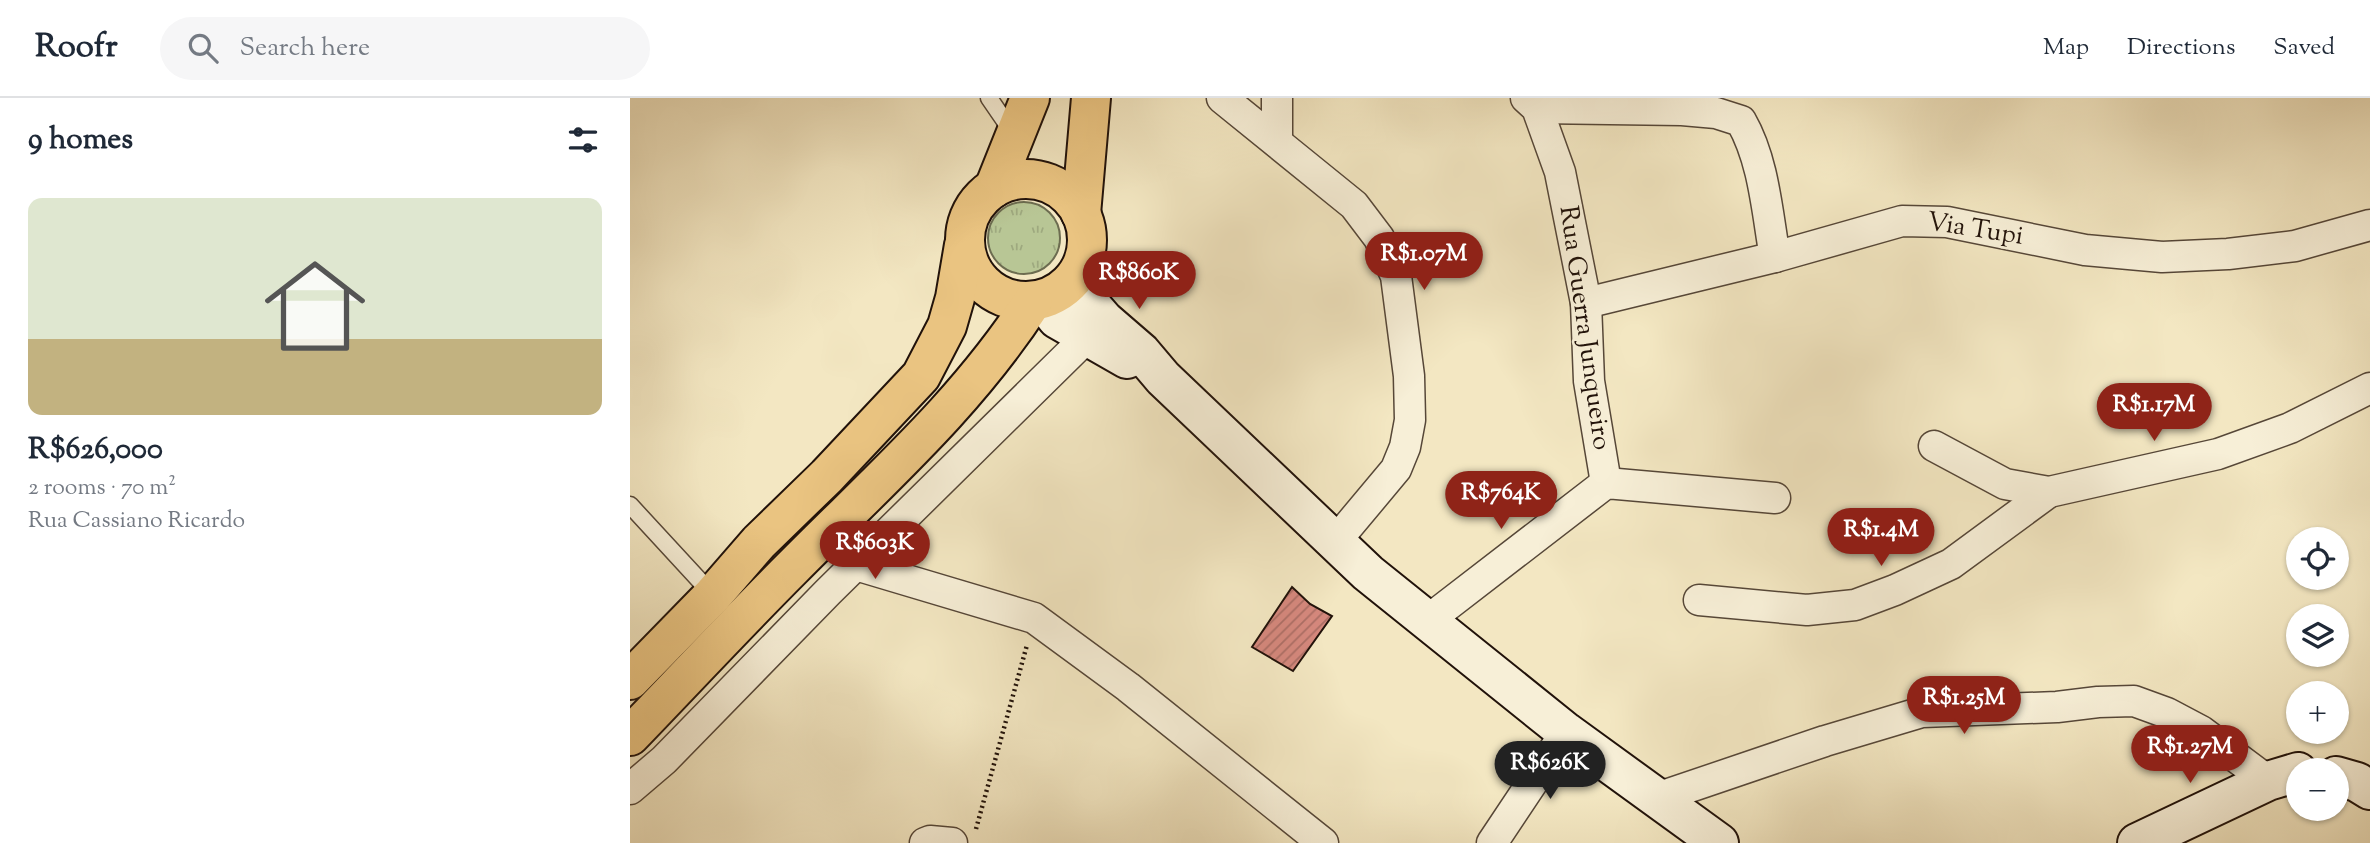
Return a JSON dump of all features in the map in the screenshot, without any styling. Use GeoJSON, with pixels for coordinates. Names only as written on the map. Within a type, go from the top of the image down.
{"type":"FeatureCollection","features":[{"type":"Feature","properties":{"kind":"main road"},"geometry":{"type":"LineString","coordinates":[[994,188],[1030,98]]}},
{"type":"Feature","properties":{"kind":"main road"},"geometry":{"type":"LineString","coordinates":[[630,736],[791,569],[925,438],[1049,294],[1081,267],[1086,250],[1087,232],[1082,203],[1091,98]]}},
{"type":"Feature","properties":{"kind":"main road"},"geometry":{"type":"LineString","coordinates":[[630,680],[921,376],[947,326],[955,298],[966,228],[971,212],[981,198],[1009,181],[1026,179],[1058,188],[1082,203]]}},
{"type":"Feature","properties":{"kind":"main road"},"geometry":{"type":"LineString","coordinates":[[964,245],[974,273],[998,295],[1015,301],[1049,294],[1104,320],[1141,352],[1163,378],[1368,573],[1566,732],[1718,843]]}},
{"type":"Feature","properties":{"kind":"main road"},"geometry":{"type":"LineString","coordinates":[[1049,294],[1057,319],[1163,378]]}},
{"type":"Feature","properties":{"kind":"main road"},"geometry":{"type":"LineString","coordinates":[[2137,843],[2283,777]]}},
{"type":"Feature","properties":{"kind":"main road"},"geometry":{"type":"LineString","coordinates":[[2349,780],[2370,790]]}},
{"type":"Feature","properties":{"kind":"street"},"geometry":{"type":"LineString","coordinates":[[1222,98],[1354,205],[1379,238],[1396,276],[1409,376],[1410,420],[1405,447],[1396,469],[1335,542]]}},
{"type":"Feature","properties":{"kind":"street"},"geometry":{"type":"LineString","coordinates":[[1277,98],[1277,142]]}},
{"type":"Feature","properties":{"kind":"street"},"geometry":{"type":"LineString","coordinates":[[1532,103],[1682,110],[1716,113],[1741,121],[1751,138],[1756,157],[1775,257]]}},
{"type":"Feature","properties":{"kind":"street","name":"Rua Guerra Junqueiro"},"geometry":{"type":"LineString","coordinates":[[1532,103],[1560,172],[1586,303],[1589,382],[1606,483]]}},
{"type":"Feature","properties":{"kind":"street","name":"Via Tupi"},"geometry":{"type":"LineString","coordinates":[[1586,303],[1775,257],[1902,220],[1947,222],[2085,250],[2162,257],[2228,254],[2295,246],[2370,225]]}},
{"type":"Feature","properties":{"kind":"street"},"geometry":{"type":"LineString","coordinates":[[630,789],[664,760],[856,565],[1087,337]]}},
{"type":"Feature","properties":{"kind":"street"},"geometry":{"type":"LineString","coordinates":[[1934,446],[2005,484],[2049,492],[2218,454],[2290,428],[2370,388]]}},
{"type":"Feature","properties":{"kind":"street"},"geometry":{"type":"LineString","coordinates":[[1427,621],[1606,483],[1776,498]]}},
{"type":"Feature","properties":{"kind":"street"},"geometry":{"type":"LineString","coordinates":[[1699,600],[1807,610],[1854,604],[1895,590],[1951,564],[2049,492]]}},
{"type":"Feature","properties":{"kind":"street"},"geometry":{"type":"LineString","coordinates":[[856,565],[1034,618],[1128,687],[1323,843]]}},
{"type":"Feature","properties":{"kind":"street"},"geometry":{"type":"LineString","coordinates":[[1657,798],[1825,741],[1922,712],[2134,701],[2166,713],[2283,777]]}},
{"type":"Feature","properties":{"kind":"street"},"geometry":{"type":"LineString","coordinates":[[1492,843],[1566,732]]}},
{"type":"Feature","properties":{"kind":"lane"},"geometry":{"type":"LineString","coordinates":[[989,98],[1014,135]]}},
{"type":"Feature","properties":{"kind":"lane"},"geometry":{"type":"LineString","coordinates":[[630,505],[713,594]]}},
{"type":"Feature","properties":{"kind":"path"},"geometry":{"type":"LineString","coordinates":[[950,840],[1034,618]]}},
{"type":"Feature","properties":{"kind":"green space"},"geometry":{"type":"Polygon","coordinates":[[[1024,202],[1038,205],[1050,212],[1057,224],[1060,238],[1057,252],[1050,264],[1038,271],[1024,274],[1010,271],[998,264],[991,252],[988,238],[991,224],[998,212],[1010,205],[1024,202]]]}},
{"type":"Feature","properties":{"kind":"building"},"geometry":{"type":"Polygon","coordinates":[[[1292,587],[1310,604],[1332,616],[1293,671],[1252,647],[1292,587]]]}}]}
